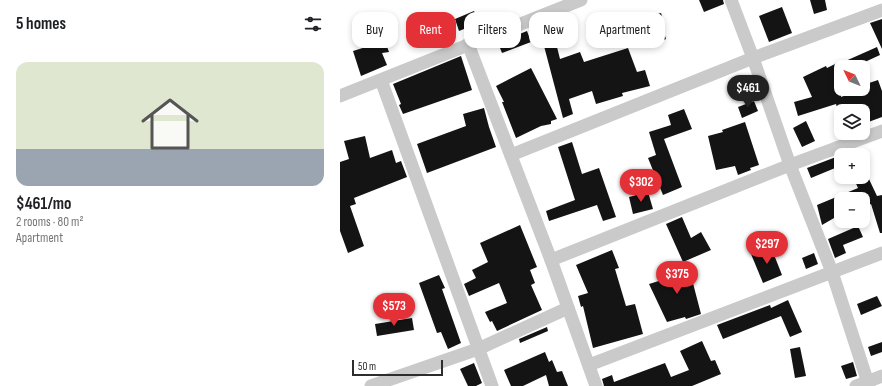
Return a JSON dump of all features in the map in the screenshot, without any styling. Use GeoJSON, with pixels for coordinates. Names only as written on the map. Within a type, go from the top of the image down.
{"type":"FeatureCollection","features":[{"type":"Feature","properties":{"kind":"street"},"geometry":{"type":"LineString","coordinates":[[521,23],[581,0]]}},
{"type":"Feature","properties":{"kind":"street"},"geometry":{"type":"LineString","coordinates":[[731,0],[790,165],[832,272],[864,384],[882,376]]}},
{"type":"Feature","properties":{"kind":"street"},"geometry":{"type":"LineString","coordinates":[[511,155],[753,58],[882,10]]}},
{"type":"Feature","properties":{"kind":"street"},"geometry":{"type":"LineString","coordinates":[[340,96],[464,46]]}},
{"type":"Feature","properties":{"kind":"street"},"geometry":{"type":"LineString","coordinates":[[470,48],[551,260],[596,386]]}},
{"type":"Feature","properties":{"kind":"street"},"geometry":{"type":"LineString","coordinates":[[381,80],[492,386]]}},
{"type":"Feature","properties":{"kind":"street"},"geometry":{"type":"LineString","coordinates":[[551,260],[790,165],[882,131]]}},
{"type":"Feature","properties":{"kind":"street"},"geometry":{"type":"LineString","coordinates":[[589,365],[882,253]]}},
{"type":"Feature","properties":{"kind":"street"},"geometry":{"type":"LineString","coordinates":[[370,386],[478,349],[568,308]]}},
{"type":"Feature","properties":{"kind":"building"},"geometry":{"type":"Polygon","coordinates":[[[699,0],[723,0],[724,4],[704,12],[699,0]]]}},
{"type":"Feature","properties":{"kind":"building"},"geometry":{"type":"Polygon","coordinates":[[[810,0],[825,0],[827,10],[814,14],[810,0]]]}},
{"type":"Feature","properties":{"kind":"building"},"geometry":{"type":"Polygon","coordinates":[[[782,7],[792,33],[769,42],[759,16],[782,7]]]}},
{"type":"Feature","properties":{"kind":"building"},"geometry":{"type":"Polygon","coordinates":[[[464,15],[464,29],[459,31],[456,19],[464,15]]]}},
{"type":"Feature","properties":{"kind":"building"},"geometry":{"type":"Polygon","coordinates":[[[882,19],[882,49],[870,23],[882,19]]]}},
{"type":"Feature","properties":{"kind":"building"},"geometry":{"type":"Polygon","coordinates":[[[527,31],[529,43],[521,46],[521,33],[527,31]]]}},
{"type":"Feature","properties":{"kind":"building"},"geometry":{"type":"Polygon","coordinates":[[[877,47],[880,55],[869,60],[848,60],[877,47]]]}},
{"type":"Feature","properties":{"kind":"building"},"geometry":{"type":"Polygon","coordinates":[[[363,48],[388,48],[389,52],[382,53],[387,65],[361,76],[353,51],[363,48]]]}},
{"type":"Feature","properties":{"kind":"building"},"geometry":{"type":"Polygon","coordinates":[[[500,48],[515,48],[502,53],[500,48]]]}},
{"type":"Feature","properties":{"kind":"building"},"geometry":{"type":"Polygon","coordinates":[[[545,48],[557,48],[560,59],[580,52],[584,62],[628,48],[637,72],[645,70],[650,86],[622,93],[623,96],[596,104],[592,91],[569,99],[573,114],[563,118],[545,48]]]}},
{"type":"Feature","properties":{"kind":"building"},"geometry":{"type":"Polygon","coordinates":[[[461,56],[472,90],[403,114],[399,105],[401,104],[393,84],[461,56]]]}},
{"type":"Feature","properties":{"kind":"building"},"geometry":{"type":"Polygon","coordinates":[[[834,64],[834,96],[870,96],[870,83],[878,80],[882,91],[882,117],[870,121],[870,104],[834,104],[798,116],[794,102],[812,97],[803,77],[826,66],[827,68],[834,64]]]}},
{"type":"Feature","properties":{"kind":"building"},"geometry":{"type":"Polygon","coordinates":[[[531,68],[557,119],[551,121],[551,124],[541,126],[516,138],[502,102],[504,102],[496,86],[531,68]]]}},
{"type":"Feature","properties":{"kind":"building"},"geometry":{"type":"Polygon","coordinates":[[[754,101],[758,111],[742,118],[738,107],[754,101]]]}},
{"type":"Feature","properties":{"kind":"building"},"geometry":{"type":"Polygon","coordinates":[[[484,108],[496,147],[427,173],[417,144],[466,126],[463,114],[484,108]]]}},
{"type":"Feature","properties":{"kind":"building"},"geometry":{"type":"Polygon","coordinates":[[[684,109],[692,129],[664,139],[682,187],[663,195],[648,158],[656,155],[649,132],[671,125],[668,115],[684,109]]]}},
{"type":"Feature","properties":{"kind":"building"},"geometry":{"type":"Polygon","coordinates":[[[806,121],[815,141],[802,147],[793,128],[806,121]]]}},
{"type":"Feature","properties":{"kind":"building"},"geometry":{"type":"Polygon","coordinates":[[[745,122],[759,165],[738,175],[735,166],[716,170],[708,136],[723,132],[722,130],[745,122]]]}},
{"type":"Feature","properties":{"kind":"building"},"geometry":{"type":"Polygon","coordinates":[[[365,136],[370,158],[392,150],[396,163],[401,161],[407,177],[354,198],[356,204],[350,206],[364,246],[348,253],[340,231],[340,162],[349,159],[344,141],[365,136]]]}},
{"type":"Feature","properties":{"kind":"building"},"geometry":{"type":"Polygon","coordinates":[[[572,142],[582,174],[599,168],[616,217],[603,221],[597,205],[549,221],[546,211],[575,200],[558,147],[572,142]]]}},
{"type":"Feature","properties":{"kind":"building"},"geometry":{"type":"Polygon","coordinates":[[[834,158],[834,168],[811,178],[807,168],[834,158]]]}},
{"type":"Feature","properties":{"kind":"building"},"geometry":{"type":"Polygon","coordinates":[[[870,181],[877,196],[882,195],[882,233],[880,233],[870,204],[870,192],[848,192],[858,188],[856,184],[870,184],[870,181]]]}},
{"type":"Feature","properties":{"kind":"building"},"geometry":{"type":"Polygon","coordinates":[[[648,192],[653,209],[633,214],[629,197],[648,192]]]}},
{"type":"Feature","properties":{"kind":"building"},"geometry":{"type":"Polygon","coordinates":[[[834,198],[834,218],[822,225],[817,205],[834,198]]]}},
{"type":"Feature","properties":{"kind":"building"},"geometry":{"type":"Polygon","coordinates":[[[682,217],[691,238],[701,232],[711,250],[683,262],[666,224],[682,217]]]}},
{"type":"Feature","properties":{"kind":"building"},"geometry":{"type":"Polygon","coordinates":[[[520,225],[537,267],[530,270],[535,283],[531,285],[542,310],[497,331],[485,312],[507,303],[499,283],[469,296],[464,284],[476,278],[472,270],[488,262],[480,243],[520,225]]]}},
{"type":"Feature","properties":{"kind":"building"},"geometry":{"type":"Polygon","coordinates":[[[853,228],[859,228],[863,237],[843,245],[846,253],[835,258],[828,239],[853,228]]]}},
{"type":"Feature","properties":{"kind":"building"},"geometry":{"type":"Polygon","coordinates":[[[771,247],[782,275],[763,283],[751,254],[771,247]]]}},
{"type":"Feature","properties":{"kind":"building"},"geometry":{"type":"Polygon","coordinates":[[[612,250],[619,268],[615,269],[626,306],[635,304],[643,334],[593,348],[583,306],[581,307],[578,296],[588,293],[576,265],[612,250]]]}},
{"type":"Feature","properties":{"kind":"building"},"geometry":{"type":"Polygon","coordinates":[[[814,253],[818,264],[806,269],[802,258],[814,253]]]}},
{"type":"Feature","properties":{"kind":"building"},"geometry":{"type":"Polygon","coordinates":[[[688,264],[701,314],[686,319],[685,317],[667,322],[649,284],[675,276],[672,268],[688,264]]]}},
{"type":"Feature","properties":{"kind":"building"},"geometry":{"type":"Polygon","coordinates":[[[439,275],[445,288],[442,289],[461,343],[448,349],[441,332],[437,333],[419,283],[439,275]]]}},
{"type":"Feature","properties":{"kind":"building"},"geometry":{"type":"Polygon","coordinates":[[[877,296],[882,306],[861,315],[857,304],[877,296]]]}},
{"type":"Feature","properties":{"kind":"building"},"geometry":{"type":"Polygon","coordinates":[[[788,300],[802,332],[790,337],[781,316],[723,339],[717,325],[770,305],[771,308],[788,300]]]}},
{"type":"Feature","properties":{"kind":"building"},"geometry":{"type":"Polygon","coordinates":[[[412,318],[414,330],[377,336],[375,324],[412,318]]]}},
{"type":"Feature","properties":{"kind":"building"},"geometry":{"type":"Polygon","coordinates":[[[547,327],[548,331],[520,343],[519,339],[547,327]]]}},
{"type":"Feature","properties":{"kind":"building"},"geometry":{"type":"Polygon","coordinates":[[[702,341],[711,361],[715,360],[721,374],[692,386],[604,386],[602,379],[612,375],[614,382],[665,363],[671,377],[689,370],[680,351],[702,341]]]}},
{"type":"Feature","properties":{"kind":"building"},"geometry":{"type":"Polygon","coordinates":[[[882,342],[882,352],[871,356],[868,347],[882,342]]]}},
{"type":"Feature","properties":{"kind":"building"},"geometry":{"type":"Polygon","coordinates":[[[800,347],[806,376],[795,378],[790,349],[800,347]]]}},
{"type":"Feature","properties":{"kind":"building"},"geometry":{"type":"Polygon","coordinates":[[[545,352],[549,362],[552,360],[557,372],[562,371],[568,386],[549,386],[546,375],[523,386],[511,386],[504,370],[545,352]]]}},
{"type":"Feature","properties":{"kind":"building"},"geometry":{"type":"Polygon","coordinates":[[[853,362],[857,376],[846,379],[841,366],[853,362]]]}},
{"type":"Feature","properties":{"kind":"building"},"geometry":{"type":"Polygon","coordinates":[[[474,363],[482,383],[476,386],[468,386],[460,369],[474,363]]]}}]}
